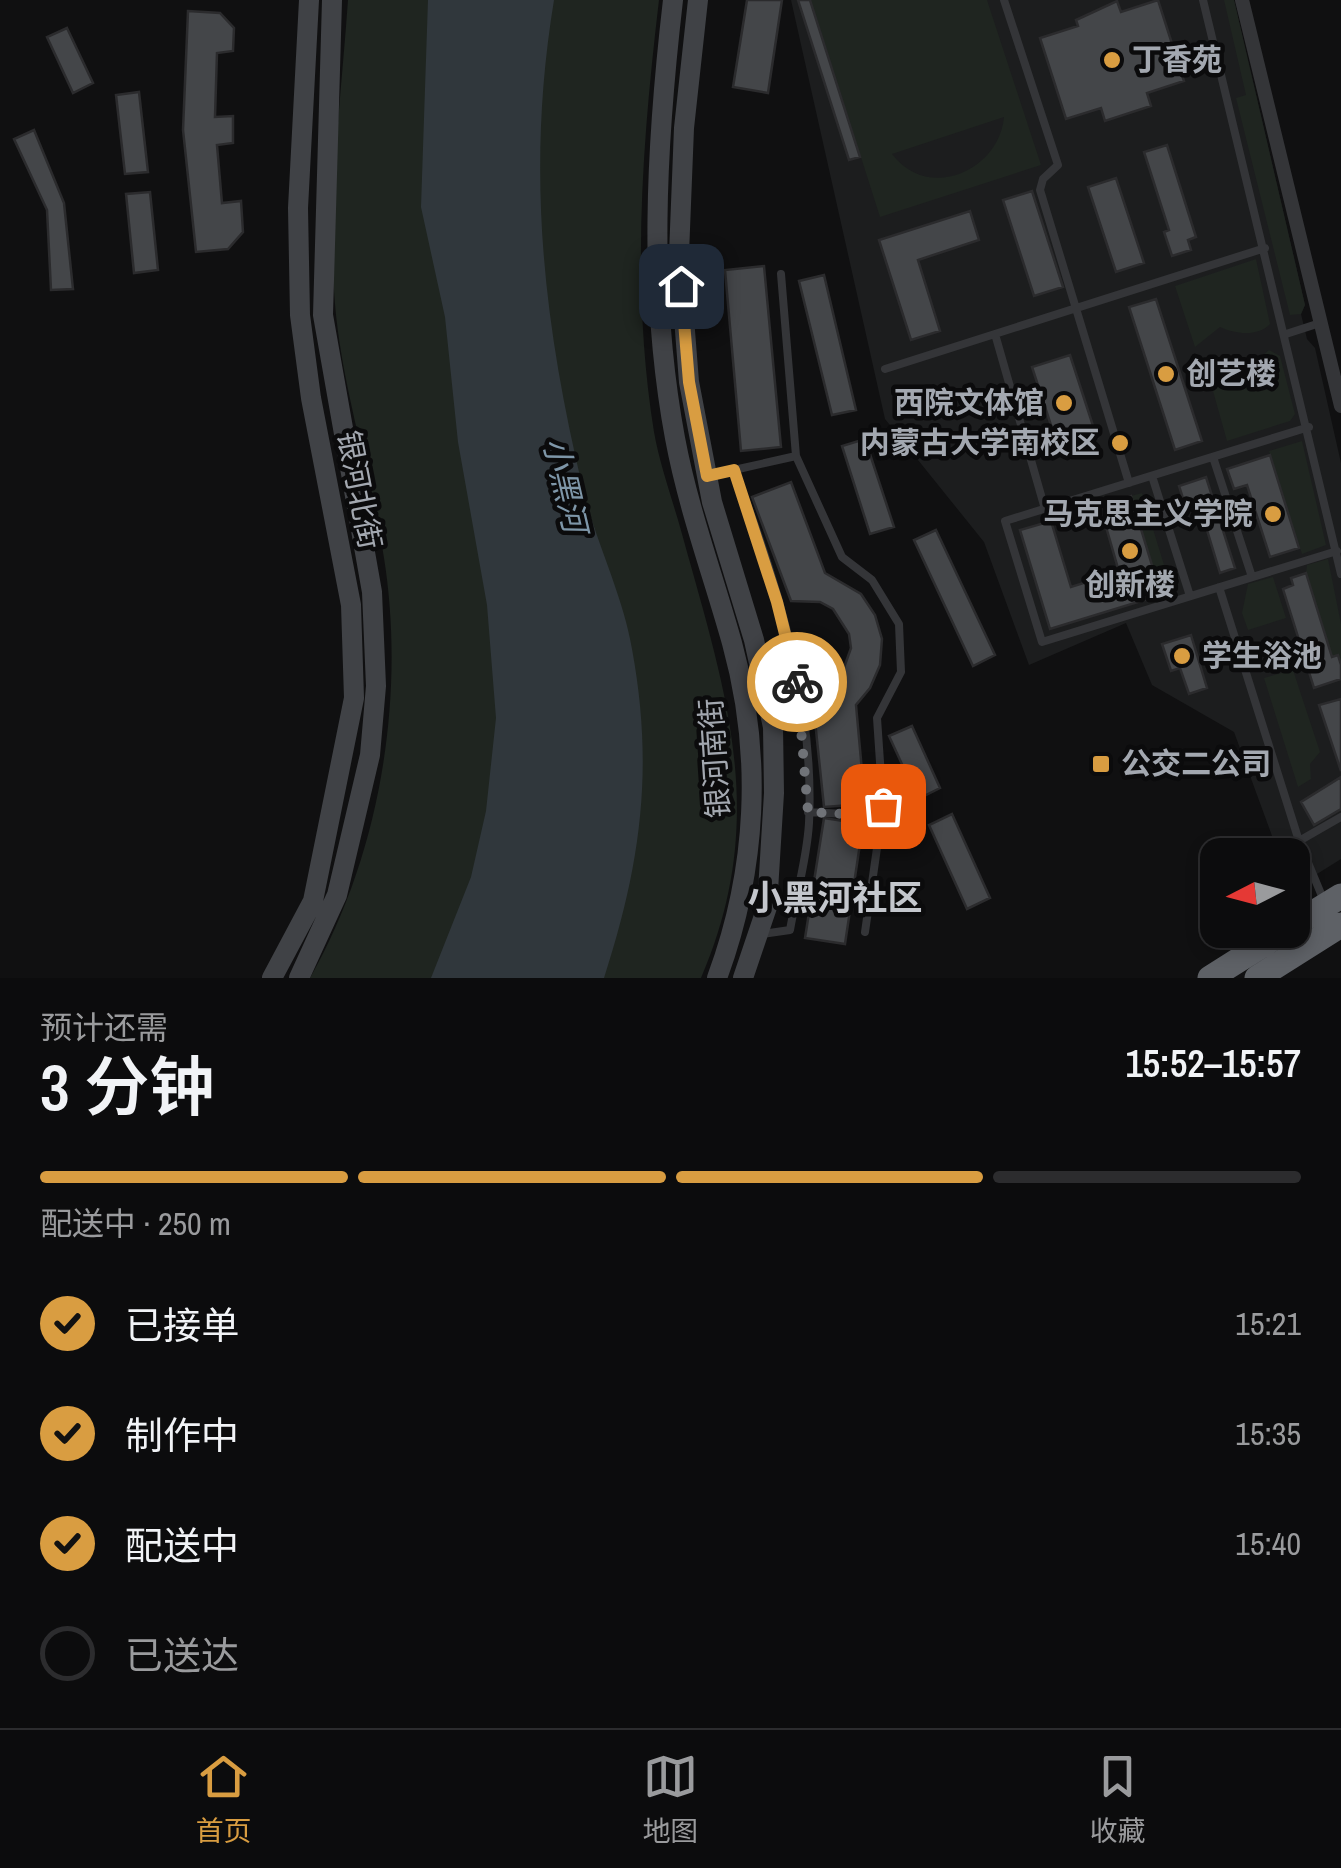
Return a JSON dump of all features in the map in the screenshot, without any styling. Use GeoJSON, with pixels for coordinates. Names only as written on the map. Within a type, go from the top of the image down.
{"type":"FeatureCollection","features":[{"type":"Feature","properties":{"kind":"highway"},"geometry":{"type":"LineString","coordinates":[[1310,919],[1336,908]]}},
{"type":"Feature","properties":{"kind":"highway"},"geometry":{"type":"LineString","coordinates":[[1257,978],[1336,908]]}},
{"type":"Feature","properties":{"kind":"highway"},"geometry":{"type":"LineString","coordinates":[[1210,978],[1257,948]]}},
{"type":"Feature","properties":{"kind":"main road","name":"银河北街"},"geometry":{"type":"LineString","coordinates":[[272,978],[313,901],[354,698],[351,605],[311,398],[300,315],[298,208],[309,0]]}},
{"type":"Feature","properties":{"kind":"main road","name":"银河北街"},"geometry":{"type":"LineString","coordinates":[[300,978],[337,895],[370,755],[376,686],[372,592],[323,315],[332,0]]}},
{"type":"Feature","properties":{"kind":"main road","name":"银河南街"},"geometry":{"type":"LineString","coordinates":[[673,0],[656,218],[661,331],[675,439],[733,648],[750,735],[753,809],[741,908],[716,978]]}},
{"type":"Feature","properties":{"kind":"main road","name":"银河南街"},"geometry":{"type":"LineString","coordinates":[[698,0],[684,128],[678,254],[689,382],[707,476],[754,640],[773,727],[767,907],[742,978]]}},
{"type":"Feature","properties":{"kind":"street"},"geometry":{"type":"LineString","coordinates":[[1242,0],[1341,406]]}},
{"type":"Feature","properties":{"kind":"lane"},"geometry":{"type":"LineString","coordinates":[[1004,0],[1058,165],[1043,179],[1040,190],[1129,483]]}},
{"type":"Feature","properties":{"kind":"lane"},"geometry":{"type":"LineString","coordinates":[[1203,0],[1309,428],[1341,574]]}},
{"type":"Feature","properties":{"kind":"lane"},"geometry":{"type":"LineString","coordinates":[[885,370],[1265,248]]}},
{"type":"Feature","properties":{"kind":"lane"},"geometry":{"type":"LineString","coordinates":[[781,274],[796,456],[842,557],[872,580],[899,624],[901,672],[877,718],[882,816],[865,932]]}},
{"type":"Feature","properties":{"kind":"lane"},"geometry":{"type":"LineString","coordinates":[[1286,334],[1321,323]]}},
{"type":"Feature","properties":{"kind":"lane"},"geometry":{"type":"LineString","coordinates":[[996,334],[1045,509]]}},
{"type":"Feature","properties":{"kind":"lane"},"geometry":{"type":"LineString","coordinates":[[1309,428],[1005,521],[1042,642],[1337,551]]}},
{"type":"Feature","properties":{"kind":"lane"},"geometry":{"type":"LineString","coordinates":[[707,476],[796,456]]}},
{"type":"Feature","properties":{"kind":"lane"},"geometry":{"type":"LineString","coordinates":[[1213,457],[1252,577]]}},
{"type":"Feature","properties":{"kind":"lane"},"geometry":{"type":"LineString","coordinates":[[734,470],[796,679],[808,812],[790,930],[758,935]]}},
{"type":"Feature","properties":{"kind":"lane"},"geometry":{"type":"LineString","coordinates":[[1152,476],[1190,596]]}},
{"type":"Feature","properties":{"kind":"lane"},"geometry":{"type":"LineString","coordinates":[[1219,587],[1298,838]]}},
{"type":"Feature","properties":{"kind":"lane"},"geometry":{"type":"LineString","coordinates":[[808,812],[882,816]]}},
{"type":"Feature","properties":{"kind":"lane"},"geometry":{"type":"LineString","coordinates":[[1306,838],[1341,817]]}},
{"type":"Feature","properties":{"kind":"lane"},"geometry":{"type":"LineString","coordinates":[[1310,862],[1336,908]]}},
{"type":"Feature","properties":{"kind":"shaded area"},"geometry":{"type":"Polygon","coordinates":[[[348,0],[659,0],[642,216],[647,378],[660,458],[726,702],[737,809],[733,863],[722,920],[701,978],[310,978],[354,880],[370,828],[382,774],[392,665],[384,558],[344,368],[335,304],[334,190],[348,0]]]}},
{"type":"Feature","properties":{"kind":"shaded area","name":"内蒙古大学南校区"},"geometry":{"type":"Polygon","coordinates":[[[791,0],[1234,0],[1305,305],[1301,314],[1307,339],[1315,348],[1341,463],[1341,859],[1310,878],[1310,838],[1273,838],[1234,732],[1152,685],[1126,623],[1029,665],[984,542],[885,419],[791,0]]]}},
{"type":"Feature","properties":{"kind":"shaded area"},"geometry":{"type":"Polygon","coordinates":[[[811,0],[987,0],[1041,165],[880,217],[811,0]],[[1004,117],[892,154],[907,168],[924,176],[942,178],[976,165],[999,136],[1004,117]]]}},
{"type":"Feature","properties":{"kind":"shaded area"},"geometry":{"type":"Polygon","coordinates":[[[1224,0],[1234,0],[1305,305],[1301,314],[1290,315],[1236,98],[1246,95],[1224,0]]]}},
{"type":"Feature","properties":{"kind":"shaded area"},"geometry":{"type":"Polygon","coordinates":[[[1256,259],[1270,324],[1246,333],[1220,327],[1195,347],[1175,286],[1256,259]]]}},
{"type":"Feature","properties":{"kind":"shaded area"},"geometry":{"type":"Polygon","coordinates":[[[1269,350],[1280,356],[1295,414],[1290,421],[1227,441],[1211,384],[1235,379],[1269,350]]]}},
{"type":"Feature","properties":{"kind":"shaded area"},"geometry":{"type":"Polygon","coordinates":[[[1302,441],[1326,545],[1302,554],[1269,451],[1302,441]]]}},
{"type":"Feature","properties":{"kind":"shaded area"},"geometry":{"type":"Polygon","coordinates":[[[1142,493],[1172,591],[1161,595],[1131,496],[1142,493]]]}},
{"type":"Feature","properties":{"kind":"shaded area"},"geometry":{"type":"Polygon","coordinates":[[[1328,559],[1341,624],[1341,665],[1338,656],[1332,657],[1306,573],[1307,565],[1328,559]]]}},
{"type":"Feature","properties":{"kind":"shaded area"},"geometry":{"type":"Polygon","coordinates":[[[1273,577],[1286,618],[1248,630],[1242,613],[1248,584],[1273,577]]]}},
{"type":"Feature","properties":{"kind":"shaded area"},"geometry":{"type":"Polygon","coordinates":[[[1293,670],[1320,752],[1310,764],[1311,779],[1298,787],[1264,678],[1293,670]]]}},
{"type":"Feature","properties":{"kind":"water","name":"小黑河"},"geometry":{"type":"Polygon","coordinates":[[[428,0],[554,0],[541,125],[540,185],[549,306],[583,489],[628,629],[642,735],[643,775],[635,855],[604,978],[431,978],[471,877],[486,811],[496,718],[487,605],[458,442],[445,317],[421,207],[428,0]]]}},
{"type":"Feature","properties":{"kind":"building"},"geometry":{"type":"Polygon","coordinates":[[[747,0],[782,0],[768,93],[733,87],[747,0]]]}},
{"type":"Feature","properties":{"kind":"building"},"geometry":{"type":"Polygon","coordinates":[[[798,0],[810,0],[860,157],[849,160],[798,0]]]}},
{"type":"Feature","properties":{"kind":"building","name":"丁香苑"},"geometry":{"type":"Polygon","coordinates":[[[1158,0],[1184,81],[1147,93],[1151,106],[1105,121],[1101,108],[1066,119],[1040,38],[1078,26],[1076,20],[1117,1],[1121,12],[1158,0]]]}},
{"type":"Feature","properties":{"kind":"building"},"geometry":{"type":"Polygon","coordinates":[[[188,11],[220,13],[234,28],[233,51],[217,53],[215,117],[233,116],[233,143],[217,145],[222,203],[241,201],[243,232],[228,249],[196,252],[183,130],[188,11]]]}},
{"type":"Feature","properties":{"kind":"building"},"geometry":{"type":"Polygon","coordinates":[[[67,28],[93,83],[73,93],[47,37],[67,28]]]}},
{"type":"Feature","properties":{"kind":"building"},"geometry":{"type":"Polygon","coordinates":[[[139,92],[148,172],[125,174],[116,95],[139,92]]]}},
{"type":"Feature","properties":{"kind":"building"},"geometry":{"type":"Polygon","coordinates":[[[34,130],[64,203],[73,289],[51,290],[47,210],[14,139],[34,130]]]}},
{"type":"Feature","properties":{"kind":"building"},"geometry":{"type":"Polygon","coordinates":[[[1167,145],[1196,237],[1188,240],[1191,250],[1172,256],[1164,232],[1169,230],[1144,152],[1167,145]]]}},
{"type":"Feature","properties":{"kind":"building"},"geometry":{"type":"Polygon","coordinates":[[[1116,178],[1144,263],[1116,272],[1088,187],[1116,178]]]}},
{"type":"Feature","properties":{"kind":"building"},"geometry":{"type":"Polygon","coordinates":[[[1032,191],[1063,287],[1034,296],[1003,200],[1032,191]]]}},
{"type":"Feature","properties":{"kind":"building"},"geometry":{"type":"Polygon","coordinates":[[[150,192],[158,270],[134,273],[126,194],[150,192]]]}},
{"type":"Feature","properties":{"kind":"building"},"geometry":{"type":"Polygon","coordinates":[[[970,211],[979,240],[918,260],[940,331],[911,340],[879,240],[970,211]]]}},
{"type":"Feature","properties":{"kind":"building"},"geometry":{"type":"Polygon","coordinates":[[[764,266],[781,447],[741,451],[725,270],[764,266]]]}},
{"type":"Feature","properties":{"kind":"building"},"geometry":{"type":"Polygon","coordinates":[[[824,275],[856,410],[832,415],[799,281],[824,275]]]}},
{"type":"Feature","properties":{"kind":"building","name":"创艺楼"},"geometry":{"type":"Polygon","coordinates":[[[1156,299],[1202,441],[1175,450],[1129,307],[1156,299]]]}},
{"type":"Feature","properties":{"kind":"building","name":"西院文体馆"},"geometry":{"type":"Polygon","coordinates":[[[1070,355],[1097,438],[1059,450],[1032,367],[1070,355]]]}},
{"type":"Feature","properties":{"kind":"building"},"geometry":{"type":"Polygon","coordinates":[[[865,439],[894,527],[870,534],[842,446],[865,439]]]}},
{"type":"Feature","properties":{"kind":"building"},"geometry":{"type":"Polygon","coordinates":[[[1270,455],[1299,548],[1270,557],[1247,485],[1234,489],[1227,469],[1270,455]]]}},
{"type":"Feature","properties":{"kind":"building"},"geometry":{"type":"Polygon","coordinates":[[[1206,477],[1235,568],[1220,573],[1200,507],[1187,511],[1179,486],[1206,477]]]}},
{"type":"Feature","properties":{"kind":"building"},"geometry":{"type":"Polygon","coordinates":[[[791,482],[825,573],[861,594],[875,615],[882,639],[880,665],[870,688],[856,705],[865,804],[824,807],[812,692],[841,676],[851,648],[849,634],[833,609],[820,602],[791,601],[752,497],[791,482]]]}},
{"type":"Feature","properties":{"kind":"building","name":"创新楼"},"geometry":{"type":"Polygon","coordinates":[[[1131,496],[1161,595],[1050,629],[1020,530],[1051,521],[1071,587],[1119,572],[1100,506],[1131,496]]]}},
{"type":"Feature","properties":{"kind":"building"},"geometry":{"type":"Polygon","coordinates":[[[936,530],[995,655],[973,666],[914,540],[936,530]]]}},
{"type":"Feature","properties":{"kind":"building"},"geometry":{"type":"Polygon","coordinates":[[[1306,573],[1332,657],[1338,655],[1341,665],[1341,679],[1314,688],[1283,589],[1293,585],[1291,578],[1306,573]]]}},
{"type":"Feature","properties":{"kind":"building","name":"学生浴池"},"geometry":{"type":"Polygon","coordinates":[[[1191,635],[1207,688],[1189,694],[1180,668],[1171,671],[1162,644],[1191,635]]]}},
{"type":"Feature","properties":{"kind":"building"},"geometry":{"type":"Polygon","coordinates":[[[1341,699],[1341,771],[1319,705],[1341,699]]]}},
{"type":"Feature","properties":{"kind":"building"},"geometry":{"type":"Polygon","coordinates":[[[912,726],[940,788],[918,799],[889,736],[912,726]]]}},
{"type":"Feature","properties":{"kind":"building"},"geometry":{"type":"Polygon","coordinates":[[[1341,777],[1341,809],[1314,825],[1301,802],[1341,777]]]}},
{"type":"Feature","properties":{"kind":"building"},"geometry":{"type":"Polygon","coordinates":[[[952,814],[990,898],[967,909],[929,825],[952,814]]]}},
{"type":"Feature","properties":{"kind":"building"},"geometry":{"type":"Polygon","coordinates":[[[824,818],[863,824],[845,944],[805,938],[824,818]]]}},
{"type":"Feature","properties":{"kind":"way so far"},"geometry":{"type":"LineString","coordinates":[[797,682],[808,812],[882,816],[883,806]]}},
{"type":"Feature","properties":{"kind":"place","name":"丁香苑"},"geometry":{"type":"Point","coordinates":[1112,60]}},
{"type":"Feature","properties":{"kind":"place","name":"创艺楼"},"geometry":{"type":"Point","coordinates":[1166,374]}},
{"type":"Feature","properties":{"kind":"place","name":"西院文体馆"},"geometry":{"type":"Point","coordinates":[1064,403]}},
{"type":"Feature","properties":{"kind":"place","name":"内蒙古大学南校区"},"geometry":{"type":"Point","coordinates":[1120,443]}},
{"type":"Feature","properties":{"kind":"place","name":"马克思主义学院"},"geometry":{"type":"Point","coordinates":[1273,514]}},
{"type":"Feature","properties":{"kind":"place","name":"创新楼"},"geometry":{"type":"Point","coordinates":[1130,551]}},
{"type":"Feature","properties":{"kind":"place","name":"学生浴池"},"geometry":{"type":"Point","coordinates":[1182,656]}},
{"type":"Feature","properties":{"kind":"place","name":"公交二公司"},"geometry":{"type":"Point","coordinates":[1101,764]}},
{"type":"Feature","properties":{"kind":"district","name":"小黑河社区"},"geometry":{"type":"Point","coordinates":[835,898]}},
{"type":"Feature","properties":{"kind":"route"},"geometry":{"type":"LineString","coordinates":[[681,286],[689,382],[707,476],[734,470],[777,602],[797,682]]}}]}
